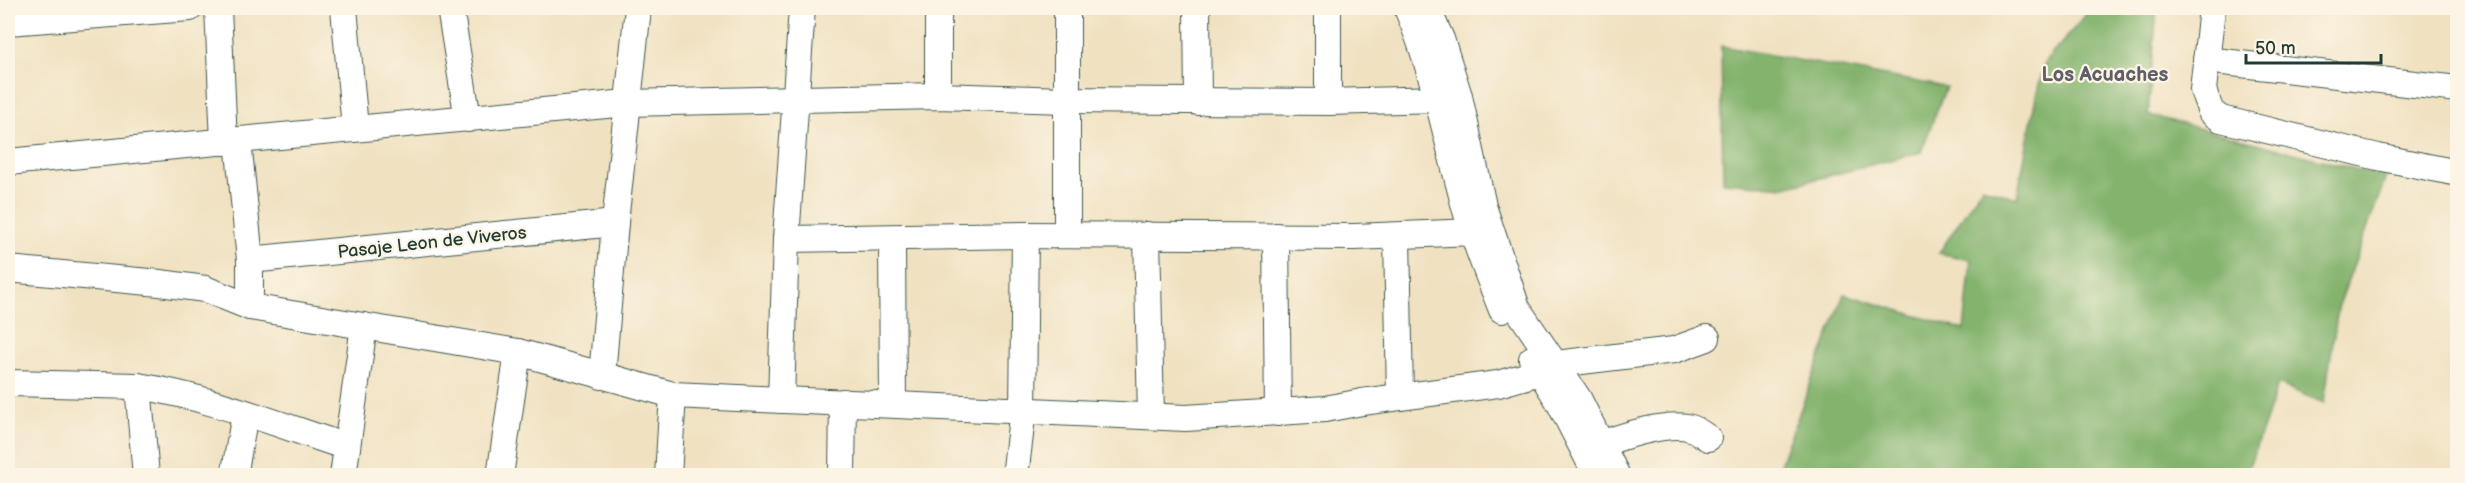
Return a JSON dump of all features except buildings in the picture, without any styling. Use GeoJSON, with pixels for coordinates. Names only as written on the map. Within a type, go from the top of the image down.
{"type":"FeatureCollection","features":[{"type":"Feature","properties":{"kind":"street"},"geometry":{"type":"LineString","coordinates":[[8,22],[190,8]]}},
{"type":"Feature","properties":{"kind":"street"},"geometry":{"type":"LineString","coordinates":[[218,8],[231,142],[250,260],[250,307]]}},
{"type":"Feature","properties":{"kind":"street"},"geometry":{"type":"LineString","coordinates":[[344,8],[355,128]]}},
{"type":"Feature","properties":{"kind":"street"},"geometry":{"type":"LineString","coordinates":[[450,8],[468,119]]}},
{"type":"Feature","properties":{"kind":"street"},"geometry":{"type":"LineString","coordinates":[[602,376],[615,223],[638,8]]}},
{"type":"Feature","properties":{"kind":"street"},"geometry":{"type":"LineString","coordinates":[[781,400],[786,239],[802,8]]}},
{"type":"Feature","properties":{"kind":"street"},"geometry":{"type":"LineString","coordinates":[[938,8],[938,96]]}},
{"type":"Feature","properties":{"kind":"street"},"geometry":{"type":"LineString","coordinates":[[1067,8],[1067,235]]}},
{"type":"Feature","properties":{"kind":"street"},"geometry":{"type":"LineString","coordinates":[[1197,8],[1198,102]]}},
{"type":"Feature","properties":{"kind":"street"},"geometry":{"type":"LineString","coordinates":[[1328,8],[1328,102]]}},
{"type":"Feature","properties":{"kind":"street"},"geometry":{"type":"LineString","coordinates":[[1407,8],[1449,97],[1516,308],[1548,368],[1558,400],[1598,476]]}},
{"type":"Feature","properties":{"kind":"street"},"geometry":{"type":"LineString","coordinates":[[1427,8],[1441,39],[1473,232],[1505,316],[1548,368],[1578,398],[1617,476]]}},
{"type":"Feature","properties":{"kind":"street"},"geometry":{"type":"LineString","coordinates":[[2212,8],[2203,90],[2205,102],[2211,112],[2221,119],[2378,157],[2457,173]]}},
{"type":"Feature","properties":{"kind":"street"},"geometry":{"type":"LineString","coordinates":[[2206,60],[2457,89]]}},
{"type":"Feature","properties":{"kind":"street"},"geometry":{"type":"LineString","coordinates":[[8,162],[627,102],[938,96],[1066,100],[1328,102],[1449,97]]}},
{"type":"Feature","properties":{"kind":"street","name":"Pasaje Leon de Viveros"},"geometry":{"type":"LineString","coordinates":[[250,260],[615,223]]}},
{"type":"Feature","properties":{"kind":"street"},"geometry":{"type":"LineString","coordinates":[[786,239],[1025,235],[1397,236],[1473,232]]}},
{"type":"Feature","properties":{"kind":"street"},"geometry":{"type":"LineString","coordinates":[[1015,476],[1023,410],[1025,235]]}},
{"type":"Feature","properties":{"kind":"street"},"geometry":{"type":"LineString","coordinates":[[1147,235],[1151,416]]}},
{"type":"Feature","properties":{"kind":"street"},"geometry":{"type":"LineString","coordinates":[[1276,236],[1278,413]]}},
{"type":"Feature","properties":{"kind":"street"},"geometry":{"type":"LineString","coordinates":[[1397,236],[1400,398]]}},
{"type":"Feature","properties":{"kind":"street"},"geometry":{"type":"LineString","coordinates":[[892,238],[893,404]]}},
{"type":"Feature","properties":{"kind":"street"},"geometry":{"type":"LineString","coordinates":[[8,269],[205,289],[250,307],[518,352],[674,395],[1186,418],[1325,409],[1498,384],[1548,368],[1674,350],[1707,338]]}},
{"type":"Feature","properties":{"kind":"street"},"geometry":{"type":"LineString","coordinates":[[343,476],[364,326]]}},
{"type":"Feature","properties":{"kind":"street"},"geometry":{"type":"LineString","coordinates":[[500,476],[518,352]]}},
{"type":"Feature","properties":{"kind":"street"},"geometry":{"type":"LineString","coordinates":[[8,383],[138,386],[188,396],[348,447]]}},
{"type":"Feature","properties":{"kind":"street"},"geometry":{"type":"LineString","coordinates":[[138,386],[146,476]]}},
{"type":"Feature","properties":{"kind":"street"},"geometry":{"type":"LineString","coordinates":[[668,476],[674,395]]}},
{"type":"Feature","properties":{"kind":"street"},"geometry":{"type":"LineString","coordinates":[[842,476],[843,402]]}},
{"type":"Feature","properties":{"kind":"street"},"geometry":{"type":"LineString","coordinates":[[234,476],[245,414]]}},
{"type":"Feature","properties":{"kind":"street"},"geometry":{"type":"LineString","coordinates":[[1601,444],[1627,435],[1663,428],[1690,428],[1708,438]]}},
{"type":"Feature","properties":{"kind":"green space"},"geometry":{"type":"Polygon","coordinates":[[[2087,8],[2157,8],[2148,115],[2386,177],[2338,308],[2324,403],[2278,384],[2246,475],[1776,475],[1844,294],[1964,330],[1971,260],[1939,253],[1982,187],[2017,198],[2036,96],[2045,62],[2090,10],[2087,8]]]}},
{"type":"Feature","properties":{"kind":"green space"},"geometry":{"type":"Polygon","coordinates":[[[1721,46],[1946,87],[1921,152],[1785,187],[1723,182],[1721,46]]]}},
{"type":"Feature","properties":{"kind":"district","name":"Los Acuaches"},"geometry":{"type":"Point","coordinates":[2105,74]}}]}
